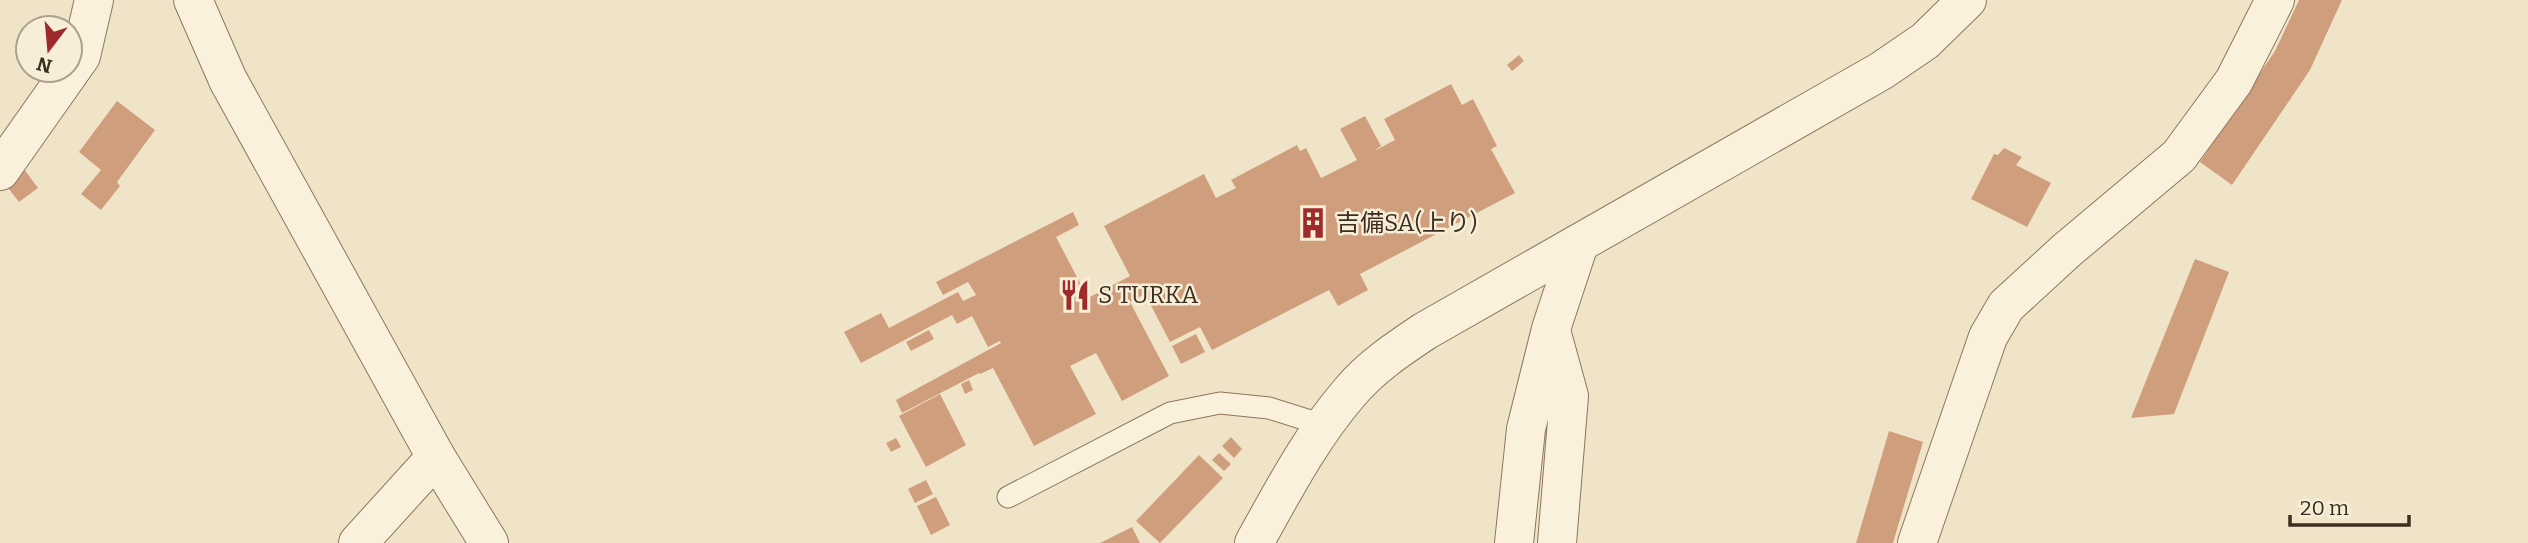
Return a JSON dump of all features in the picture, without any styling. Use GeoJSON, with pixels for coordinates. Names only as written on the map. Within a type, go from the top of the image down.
{"type":"FeatureCollection","features":[{"type":"Feature","properties":{"kind":"street"},"geometry":{"type":"LineString","coordinates":[[0,171],[81,56],[94,0]]}},
{"type":"Feature","properties":{"kind":"street"},"geometry":{"type":"LineString","coordinates":[[193,0],[228,80],[436,457],[489,543]]}},
{"type":"Feature","properties":{"kind":"street"},"geometry":{"type":"LineString","coordinates":[[1254,543],[1323,425],[1351,390],[1387,357],[1425,331],[1881,71],[1925,41],[1966,0]]}},
{"type":"Feature","properties":{"kind":"street"},"geometry":{"type":"LineString","coordinates":[[1917,543],[1988,337],[2006,306],[2067,250],[2179,156],[2234,81],[2275,0]]}},
{"type":"Feature","properties":{"kind":"street"},"geometry":{"type":"LineString","coordinates":[[1514,543],[1526,429],[1551,329],[1579,244]]}},
{"type":"Feature","properties":{"kind":"street"},"geometry":{"type":"LineString","coordinates":[[1551,329],[1569,396],[1557,543]]}},
{"type":"Feature","properties":{"kind":"street"},"geometry":{"type":"LineString","coordinates":[[358,543],[436,457]]}},
{"type":"Feature","properties":{"kind":"lane"},"geometry":{"type":"LineString","coordinates":[[1009,497],[1170,413],[1220,403],[1269,408],[1323,425]]}},
{"type":"Feature","properties":{"kind":"building"},"geometry":{"type":"Polygon","coordinates":[[[2299,0],[2342,0],[2310,70],[2232,185],[2200,162],[2275,51],[2299,0]]]}},
{"type":"Feature","properties":{"kind":"building"},"geometry":{"type":"Polygon","coordinates":[[[1519,55],[1524,61],[1512,71],[1507,65],[1519,55]]]}},
{"type":"Feature","properties":{"kind":"building"},"geometry":{"type":"Polygon","coordinates":[[[1451,84],[1462,105],[1473,99],[1497,146],[1491,149],[1515,193],[1360,274],[1368,290],[1338,306],[1329,290],[1212,350],[1200,327],[1170,342],[1145,294],[1130,302],[1169,376],[1122,401],[1096,353],[1070,366],[1096,414],[1034,446],[993,368],[902,413],[896,400],[1001,343],[1000,341],[988,347],[972,316],[957,324],[952,315],[861,363],[844,332],[881,313],[889,328],[958,292],[963,301],[976,295],[968,282],[943,295],[936,282],[1073,212],[1079,225],[1056,237],[1088,298],[1130,276],[1104,226],[1204,174],[1216,198],[1236,188],[1231,180],[1297,145],[1300,151],[1306,148],[1321,178],[1357,160],[1340,129],[1365,116],[1381,146],[1374,151],[1395,140],[1384,119],[1451,84]]]}},
{"type":"Feature","properties":{"kind":"building"},"geometry":{"type":"Polygon","coordinates":[[[117,101],[155,130],[117,182],[120,186],[101,210],[81,194],[101,170],[79,152],[117,101]]]}},
{"type":"Feature","properties":{"kind":"building"},"geometry":{"type":"Polygon","coordinates":[[[2004,148],[2022,157],[2016,165],[2051,183],[2027,227],[1971,199],[1994,154],[1998,155],[2004,148]]]}},
{"type":"Feature","properties":{"kind":"building"},"geometry":{"type":"Polygon","coordinates":[[[24,169],[38,188],[19,202],[5,184],[24,169]]]}},
{"type":"Feature","properties":{"kind":"building"},"geometry":{"type":"Polygon","coordinates":[[[2195,259],[2229,272],[2174,414],[2131,418],[2195,259]]]}},
{"type":"Feature","properties":{"kind":"building"},"geometry":{"type":"Polygon","coordinates":[[[929,330],[934,339],[911,351],[906,342],[929,330]]]}},
{"type":"Feature","properties":{"kind":"building"},"geometry":{"type":"Polygon","coordinates":[[[1196,334],[1205,352],[1181,364],[1172,346],[1196,334]]]}},
{"type":"Feature","properties":{"kind":"building"},"geometry":{"type":"Polygon","coordinates":[[[969,380],[973,390],[965,394],[961,384],[969,380]]]}},
{"type":"Feature","properties":{"kind":"building"},"geometry":{"type":"Polygon","coordinates":[[[940,394],[966,445],[926,467],[899,416],[940,394]]]}},
{"type":"Feature","properties":{"kind":"building"},"geometry":{"type":"Polygon","coordinates":[[[1889,431],[1923,442],[1893,543],[1856,543],[1889,431]]]}},
{"type":"Feature","properties":{"kind":"building"},"geometry":{"type":"Polygon","coordinates":[[[1231,437],[1242,449],[1234,458],[1222,446],[1231,437]]]}},
{"type":"Feature","properties":{"kind":"building"},"geometry":{"type":"Polygon","coordinates":[[[896,438],[901,447],[891,452],[886,443],[896,438]]]}},
{"type":"Feature","properties":{"kind":"building"},"geometry":{"type":"Polygon","coordinates":[[[1219,453],[1231,464],[1224,471],[1212,460],[1219,453]]]}},
{"type":"Feature","properties":{"kind":"building"},"geometry":{"type":"Polygon","coordinates":[[[1199,455],[1223,478],[1160,543],[1136,521],[1199,455]]]}},
{"type":"Feature","properties":{"kind":"building"},"geometry":{"type":"Polygon","coordinates":[[[926,480],[933,494],[915,503],[908,489],[926,480]]]}},
{"type":"Feature","properties":{"kind":"building"},"geometry":{"type":"Polygon","coordinates":[[[936,497],[950,525],[931,535],[917,506],[936,497]]]}},
{"type":"Feature","properties":{"kind":"building"},"geometry":{"type":"Polygon","coordinates":[[[1132,527],[1140,543],[1100,543],[1132,527]]]}},
{"type":"Feature","properties":{"kind":"place","name":"吉備SA(上り)"},"geometry":{"type":"Point","coordinates":[1313,223]}},
{"type":"Feature","properties":{"kind":"place","name":"S TURKA"},"geometry":{"type":"Point","coordinates":[1075,295]}}]}
